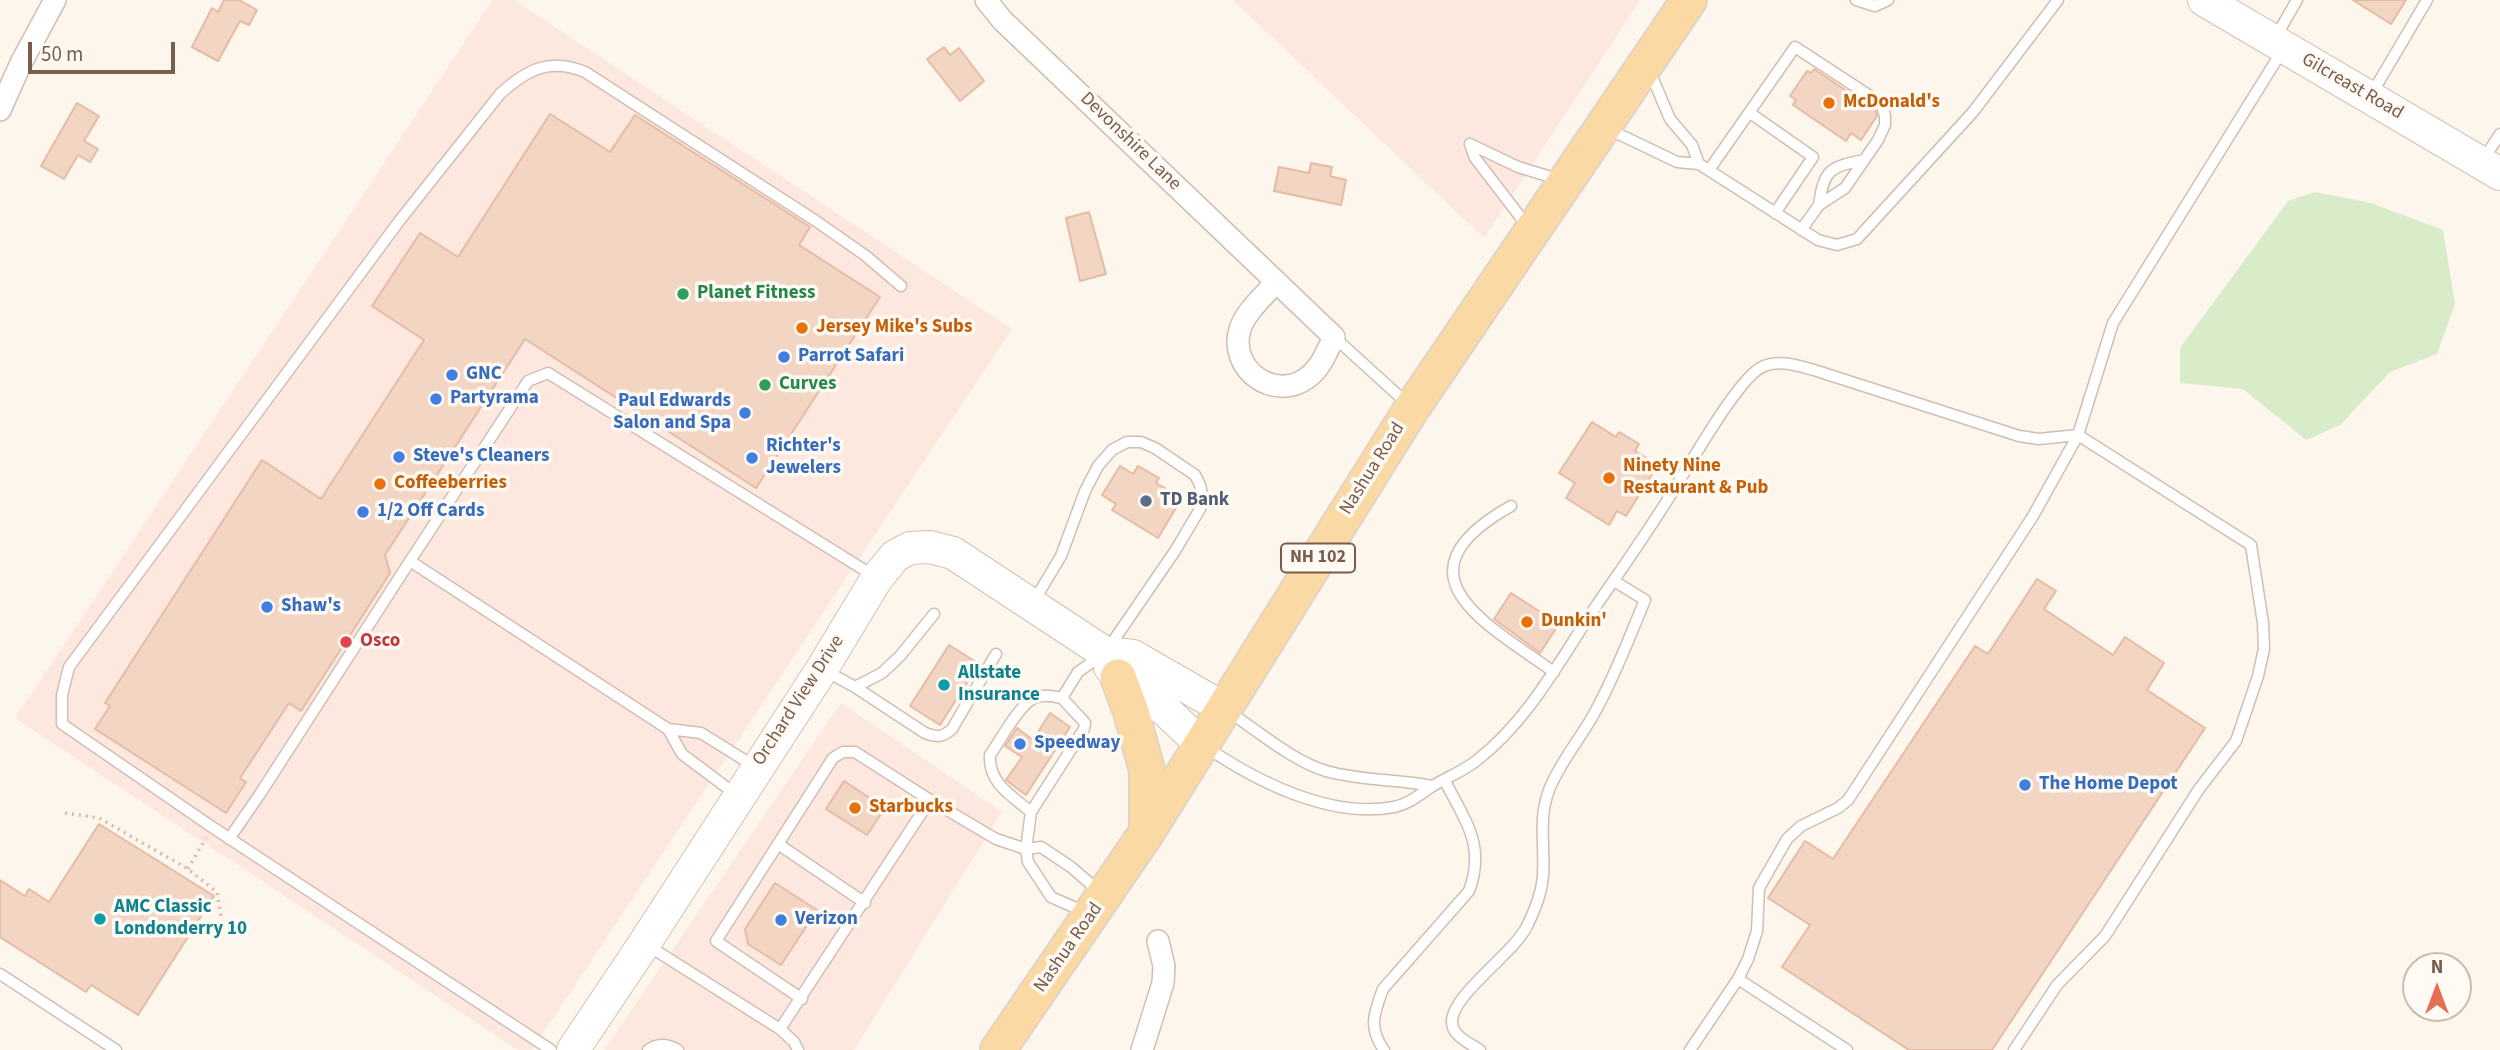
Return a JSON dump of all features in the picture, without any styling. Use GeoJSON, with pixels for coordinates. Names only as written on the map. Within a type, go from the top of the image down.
{"type":"FeatureCollection","features":[{"type":"Feature","properties":{"kind":"main road","name":"Nashua Road"},"geometry":{"type":"LineString","coordinates":[[998,1050],[1147,832],[1412,408],[1689,0]]}},
{"type":"Feature","properties":{"kind":"main road"},"geometry":{"type":"LineString","coordinates":[[1111,665],[1131,712],[1147,770],[1147,832]]}},
{"type":"Feature","properties":{"kind":"street","name":"Devonshire Lane"},"geometry":{"type":"LineString","coordinates":[[986,0],[1002,20],[1334,337]]}},
{"type":"Feature","properties":{"kind":"street","name":"Gilcreast Road"},"geometry":{"type":"LineString","coordinates":[[2204,0],[2491,168]]}},
{"type":"Feature","properties":{"kind":"street"},"geometry":{"type":"LineString","coordinates":[[0,110],[50,2]]}},
{"type":"Feature","properties":{"kind":"street"},"geometry":{"type":"LineString","coordinates":[[1276,282],[1248,314],[1239,331],[1241,359],[1252,375],[1269,385],[1288,386],[1298,383],[1314,373],[1334,337]]}},
{"type":"Feature","properties":{"kind":"street","name":"Orchard View Drive"},"geometry":{"type":"LineString","coordinates":[[573,1050],[822,669],[877,578],[895,556],[910,548],[930,547],[953,554],[1033,604],[1164,709],[1201,744]]}},
{"type":"Feature","properties":{"kind":"street","name":"Orchard View Drive"},"geometry":{"type":"LineString","coordinates":[[1111,665],[1133,656],[1225,709]]}},
{"type":"Feature","properties":{"kind":"street"},"geometry":{"type":"LineString","coordinates":[[1142,1050],[1163,983],[1164,966],[1158,941]]}},
{"type":"Feature","properties":{"kind":"lane"},"geometry":{"type":"LineString","coordinates":[[1856,0],[1875,6],[1888,0]]}},
{"type":"Feature","properties":{"kind":"lane"},"geometry":{"type":"LineString","coordinates":[[1604,127],[1677,162],[1704,167],[1818,240],[1837,245],[1857,239],[1973,112],[2058,0]]}},
{"type":"Feature","properties":{"kind":"lane"},"geometry":{"type":"LineString","coordinates":[[1690,1050],[1738,979],[1748,959],[1757,931],[1759,888],[1787,839],[1801,825],[1838,808],[1848,800],[2034,516],[2078,435],[2113,323],[2278,45],[2297,0]]}},
{"type":"Feature","properties":{"kind":"lane"},"geometry":{"type":"LineString","coordinates":[[2370,97],[2427,0]]}},
{"type":"Feature","properties":{"kind":"lane"},"geometry":{"type":"LineString","coordinates":[[1704,167],[1750,113],[1795,47],[1882,106],[1885,125],[1878,140],[1845,188],[1819,205],[1801,230]]}},
{"type":"Feature","properties":{"kind":"lane"},"geometry":{"type":"LineString","coordinates":[[1646,63],[1670,119],[1692,145],[1704,167]]}},
{"type":"Feature","properties":{"kind":"lane"},"geometry":{"type":"LineString","coordinates":[[551,1050],[229,839],[62,724],[62,695],[69,667],[400,220],[500,94],[517,78],[534,70],[554,65],[571,66],[585,72],[816,221],[866,256],[901,286]]}},
{"type":"Feature","properties":{"kind":"lane"},"geometry":{"type":"LineString","coordinates":[[1750,113],[1813,157],[1775,214]]}},
{"type":"Feature","properties":{"kind":"lane"},"geometry":{"type":"LineString","coordinates":[[2491,168],[2500,134]]}},
{"type":"Feature","properties":{"kind":"lane"},"geometry":{"type":"LineString","coordinates":[[1532,233],[1475,158],[1470,144],[1518,167],[1567,181]]}},
{"type":"Feature","properties":{"kind":"lane"},"geometry":{"type":"LineString","coordinates":[[1819,205],[1825,177],[1830,170],[1864,160]]}},
{"type":"Feature","properties":{"kind":"lane","name":"Devonshire Lane"},"geometry":{"type":"LineString","coordinates":[[1334,337],[1412,408]]}},
{"type":"Feature","properties":{"kind":"lane"},"geometry":{"type":"LineString","coordinates":[[1201,744],[1288,793],[1361,808],[1394,807],[1416,799],[1432,786],[1445,781],[1477,760],[1523,715],[1554,672],[1705,439],[1748,378],[1761,367],[1790,364],[1814,370],[2019,436],[2039,439],[2078,435],[2251,545],[2263,624],[2264,649],[2259,677],[2235,741],[2199,789],[2105,936],[2057,985],[2014,1050]]}},
{"type":"Feature","properties":{"kind":"lane"},"geometry":{"type":"LineString","coordinates":[[229,839],[528,381],[548,373],[877,578]]}},
{"type":"Feature","properties":{"kind":"lane"},"geometry":{"type":"LineString","coordinates":[[1033,604],[1061,556],[1085,491],[1098,466],[1112,450],[1127,442],[1141,442],[1156,448],[1195,475],[1202,495],[1200,509],[1111,665],[1078,672],[1062,698]]}},
{"type":"Feature","properties":{"kind":"lane"},"geometry":{"type":"LineString","coordinates":[[1511,506],[1488,519],[1462,545],[1454,560],[1452,577],[1457,591],[1476,616],[1554,672]]}},
{"type":"Feature","properties":{"kind":"lane"},"geometry":{"type":"LineString","coordinates":[[410,561],[668,729],[701,733],[756,768]]}},
{"type":"Feature","properties":{"kind":"lane"},"geometry":{"type":"LineString","coordinates":[[1480,1050],[1455,1032],[1451,1022],[1454,1010],[1519,940],[1540,892],[1543,874],[1541,825],[1550,788],[1595,713],[1620,662],[1645,600],[1614,581]]}},
{"type":"Feature","properties":{"kind":"lane"},"geometry":{"type":"LineString","coordinates":[[855,687],[882,673],[891,665],[934,614]]}},
{"type":"Feature","properties":{"kind":"lane"},"geometry":{"type":"LineString","coordinates":[[822,669],[855,687],[925,733],[938,737],[945,736],[951,729],[996,654]]}},
{"type":"Feature","properties":{"kind":"lane"},"geometry":{"type":"LineString","coordinates":[[1031,812],[999,786],[989,764],[990,755],[1032,698],[1047,695],[1062,698],[1085,723],[1084,729],[1031,812],[1026,849],[1028,862],[1051,897],[1098,905]]}},
{"type":"Feature","properties":{"kind":"lane"},"geometry":{"type":"LineString","coordinates":[[1225,709],[1301,760],[1323,770],[1352,777],[1432,786]]}},
{"type":"Feature","properties":{"kind":"lane"},"geometry":{"type":"LineString","coordinates":[[668,729],[682,754],[738,796]]}},
{"type":"Feature","properties":{"kind":"lane"},"geometry":{"type":"LineString","coordinates":[[802,999],[716,941],[832,758],[843,752],[855,752],[996,839],[1026,849],[1041,847],[1071,866],[1098,905]]}},
{"type":"Feature","properties":{"kind":"lane"},"geometry":{"type":"LineString","coordinates":[[1384,1050],[1373,1031],[1375,1009],[1383,989],[1469,891],[1476,873],[1477,853],[1469,828],[1445,781]]}},
{"type":"Feature","properties":{"kind":"lane"},"geometry":{"type":"LineString","coordinates":[[780,1029],[930,800]]}},
{"type":"Feature","properties":{"kind":"lane"},"geometry":{"type":"LineString","coordinates":[[778,844],[865,903]]}},
{"type":"Feature","properties":{"kind":"lane"},"geometry":{"type":"LineString","coordinates":[[644,944],[780,1029],[799,1050]]}},
{"type":"Feature","properties":{"kind":"lane"},"geometry":{"type":"LineString","coordinates":[[0,974],[116,1050]]}},
{"type":"Feature","properties":{"kind":"lane"},"geometry":{"type":"LineString","coordinates":[[1738,979],[1847,1050]]}},
{"type":"Feature","properties":{"kind":"lane"},"geometry":{"type":"LineString","coordinates":[[648,1050],[654,1046],[665,1045],[678,1050]]}},
{"type":"Feature","properties":{"kind":"path"},"geometry":{"type":"LineString","coordinates":[[65,813],[99,818],[188,869],[217,892],[222,922]]}},
{"type":"Feature","properties":{"kind":"path"},"geometry":{"type":"LineString","coordinates":[[188,869],[212,827]]}},
{"type":"Feature","properties":{"kind":"shaded area"},"geometry":{"type":"Polygon","coordinates":[[[493,0],[514,0],[1012,329],[532,1050],[518,1050],[15,718],[493,0]]]}},
{"type":"Feature","properties":{"kind":"shaded area"},"geometry":{"type":"Polygon","coordinates":[[[1233,0],[1640,0],[1484,238],[1233,0]]]}},
{"type":"Feature","properties":{"kind":"shaded area"},"geometry":{"type":"Polygon","coordinates":[[[841,703],[1002,812],[854,1050],[604,1050],[841,703]]]}},
{"type":"Feature","properties":{"kind":"green space"},"geometry":{"type":"Polygon","coordinates":[[[2315,192],[2371,203],[2443,230],[2455,304],[2437,354],[2390,372],[2340,425],[2306,440],[2243,389],[2180,383],[2180,348],[2288,201],[2315,192]]]}},
{"type":"Feature","properties":{"kind":"building"},"geometry":{"type":"Polygon","coordinates":[[[224,0],[239,0],[257,10],[249,25],[240,21],[218,61],[192,47],[212,8],[218,12],[224,0]]]}},
{"type":"Feature","properties":{"kind":"building"},"geometry":{"type":"Polygon","coordinates":[[[2353,0],[2406,0],[2391,24],[2353,0]]]}},
{"type":"Feature","properties":{"kind":"building"},"geometry":{"type":"Polygon","coordinates":[[[944,47],[950,55],[959,48],[984,81],[960,101],[927,59],[944,47]]]}},
{"type":"Feature","properties":{"kind":"building","name":"McDonald's"},"geometry":{"type":"Polygon","coordinates":[[[1814,69],[1875,110],[1877,116],[1861,140],[1851,133],[1846,141],[1793,105],[1796,100],[1790,96],[1807,71],[1811,73],[1814,69]]]}},
{"type":"Feature","properties":{"kind":"building"},"geometry":{"type":"Polygon","coordinates":[[[77,103],[99,116],[84,141],[98,149],[90,162],[78,155],[64,179],[41,166],[77,103]]]}},
{"type":"Feature","properties":{"kind":"building"},"geometry":{"type":"Polygon","coordinates":[[[550,114],[610,152],[635,115],[810,227],[799,245],[880,297],[756,488],[525,339],[385,555],[390,573],[301,711],[289,703],[240,778],[246,782],[226,813],[95,729],[110,706],[105,703],[262,460],[321,499],[424,340],[372,306],[420,233],[458,257],[550,114]]]}},
{"type":"Feature","properties":{"kind":"building"},"geometry":{"type":"Polygon","coordinates":[[[1311,163],[1332,167],[1330,176],[1346,180],[1341,205],[1274,191],[1279,167],[1309,173],[1311,163]]]}},
{"type":"Feature","properties":{"kind":"building"},"geometry":{"type":"Polygon","coordinates":[[[1089,212],[1106,274],[1080,281],[1066,218],[1089,212]]]}},
{"type":"Feature","properties":{"kind":"building","name":"Ninety Nine Restaurant & Pub"},"geometry":{"type":"Polygon","coordinates":[[[1592,422],[1616,437],[1619,432],[1639,444],[1635,451],[1658,465],[1626,516],[1617,511],[1609,525],[1566,498],[1575,483],[1559,473],[1592,422]]]}},
{"type":"Feature","properties":{"kind":"building","name":"TD Bank"},"geometry":{"type":"Polygon","coordinates":[[[1120,466],[1133,474],[1138,466],[1159,478],[1156,483],[1182,498],[1158,538],[1112,510],[1116,504],[1102,495],[1120,466]]]}},
{"type":"Feature","properties":{"kind":"building","name":"The Home Depot"},"geometry":{"type":"Polygon","coordinates":[[[2037,579],[2056,591],[2044,609],[2113,655],[2125,637],[2164,663],[2147,690],[2205,728],[1992,1050],[1909,1050],[1782,967],[1810,925],[1768,898],[1805,841],[1833,859],[1975,646],[1988,654],[2037,579]]]}},
{"type":"Feature","properties":{"kind":"building","name":"Dunkin'"},"geometry":{"type":"Polygon","coordinates":[[[1511,593],[1559,624],[1540,653],[1494,619],[1511,593]]]}},
{"type":"Feature","properties":{"kind":"building","name":"Allstate Insurance"},"geometry":{"type":"Polygon","coordinates":[[[949,645],[979,664],[940,725],[910,706],[949,645]]]}},
{"type":"Feature","properties":{"kind":"building"},"geometry":{"type":"Polygon","coordinates":[[[1050,713],[1070,727],[1026,795],[1006,780],[1022,757],[1005,746],[1017,728],[1033,740],[1050,713]]]}},
{"type":"Feature","properties":{"kind":"building","name":"Starbucks"},"geometry":{"type":"Polygon","coordinates":[[[844,781],[885,808],[867,835],[826,809],[844,781]]]}},
{"type":"Feature","properties":{"kind":"building","name":"AMC Classic Londonderry 10"},"geometry":{"type":"Polygon","coordinates":[[[99,824],[214,896],[138,1015],[91,985],[86,992],[0,937],[0,880],[25,896],[29,889],[49,902],[99,824]]]}},
{"type":"Feature","properties":{"kind":"building","name":"Verizon"},"geometry":{"type":"Polygon","coordinates":[[[775,883],[817,910],[781,965],[748,944],[745,929],[775,883]]]}},
{"type":"Feature","properties":{"kind":"place","name":"McDonald's"},"geometry":{"type":"Point","coordinates":[1829,103]}},
{"type":"Feature","properties":{"kind":"place","name":"Planet Fitness"},"geometry":{"type":"Point","coordinates":[683,294]}},
{"type":"Feature","properties":{"kind":"place","name":"Jersey Mike's Subs"},"geometry":{"type":"Point","coordinates":[802,328]}},
{"type":"Feature","properties":{"kind":"place","name":"Parrot Safari"},"geometry":{"type":"Point","coordinates":[784,357]}},
{"type":"Feature","properties":{"kind":"place","name":"GNC"},"geometry":{"type":"Point","coordinates":[452,375]}},
{"type":"Feature","properties":{"kind":"place","name":"Curves"},"geometry":{"type":"Point","coordinates":[765,385]}},
{"type":"Feature","properties":{"kind":"place","name":"Partyrama"},"geometry":{"type":"Point","coordinates":[436,399]}},
{"type":"Feature","properties":{"kind":"place","name":"Paul Edwards Salon and Spa"},"geometry":{"type":"Point","coordinates":[745,413]}},
{"type":"Feature","properties":{"kind":"place","name":"Steve's Cleaners"},"geometry":{"type":"Point","coordinates":[399,457]}},
{"type":"Feature","properties":{"kind":"place","name":"Richter's Jewelers"},"geometry":{"type":"Point","coordinates":[752,458]}},
{"type":"Feature","properties":{"kind":"place","name":"Ninety Nine Restaurant & Pub"},"geometry":{"type":"Point","coordinates":[1609,478]}},
{"type":"Feature","properties":{"kind":"place","name":"Coffeeberries"},"geometry":{"type":"Point","coordinates":[380,484]}},
{"type":"Feature","properties":{"kind":"place","name":"TD Bank"},"geometry":{"type":"Point","coordinates":[1146,501]}},
{"type":"Feature","properties":{"kind":"place","name":"1/2 Off Cards"},"geometry":{"type":"Point","coordinates":[363,512]}},
{"type":"Feature","properties":{"kind":"place","name":"Shaw's"},"geometry":{"type":"Point","coordinates":[267,607]}},
{"type":"Feature","properties":{"kind":"place","name":"Dunkin'"},"geometry":{"type":"Point","coordinates":[1527,622]}},
{"type":"Feature","properties":{"kind":"place","name":"Osco"},"geometry":{"type":"Point","coordinates":[346,642]}},
{"type":"Feature","properties":{"kind":"place","name":"Allstate Insurance"},"geometry":{"type":"Point","coordinates":[944,685]}},
{"type":"Feature","properties":{"kind":"place","name":"Speedway"},"geometry":{"type":"Point","coordinates":[1020,744]}},
{"type":"Feature","properties":{"kind":"place","name":"The Home Depot"},"geometry":{"type":"Point","coordinates":[2025,785]}},
{"type":"Feature","properties":{"kind":"place","name":"Starbucks"},"geometry":{"type":"Point","coordinates":[855,808]}},
{"type":"Feature","properties":{"kind":"place","name":"AMC Classic Londonderry 10"},"geometry":{"type":"Point","coordinates":[100,919]}},
{"type":"Feature","properties":{"kind":"place","name":"Verizon"},"geometry":{"type":"Point","coordinates":[781,920]}}]}
